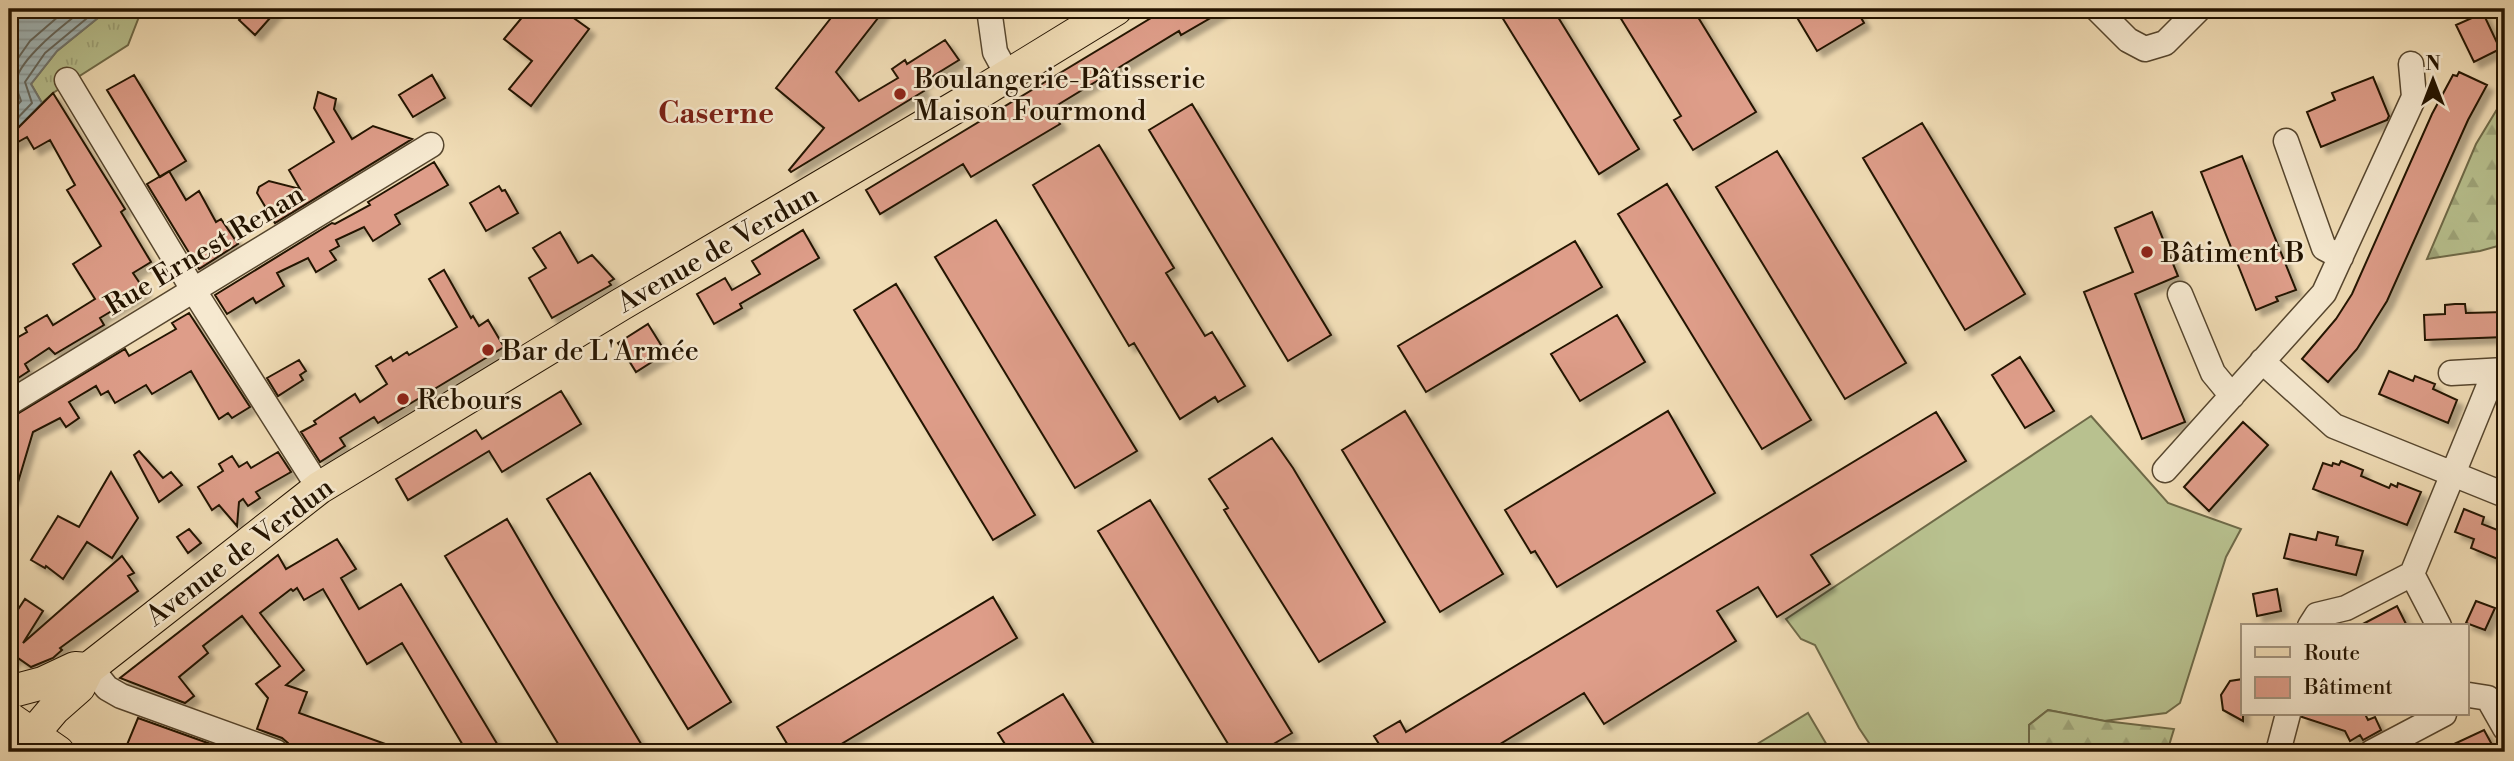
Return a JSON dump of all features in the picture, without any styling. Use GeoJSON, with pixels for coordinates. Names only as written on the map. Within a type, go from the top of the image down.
{"type":"FeatureCollection","features":[{"type":"Feature","properties":{"kind":"main road","name":"Avenue de Verdun"},"geometry":{"type":"LineString","coordinates":[[14,739],[79,687],[89,668],[319,488],[1116,9]]}},
{"type":"Feature","properties":{"kind":"main road","name":"Avenue de Verdun"},"geometry":{"type":"LineString","coordinates":[[9,692],[43,683],[75,668],[89,668]]}},
{"type":"Feature","properties":{"kind":"main road"},"geometry":{"type":"LineString","coordinates":[[14,739],[58,752]]}},
{"type":"Feature","properties":{"kind":"street"},"geometry":{"type":"LineString","coordinates":[[989,9],[995,52],[1007,74]]}},
{"type":"Feature","properties":{"kind":"street"},"geometry":{"type":"LineString","coordinates":[[2097,9],[2128,40],[2145,49],[2165,43],[2199,9]]}},
{"type":"Feature","properties":{"kind":"street"},"geometry":{"type":"LineString","coordinates":[[2165,470],[2324,293],[2414,97],[2411,64]]}},
{"type":"Feature","properties":{"kind":"street"},"geometry":{"type":"LineString","coordinates":[[67,80],[194,291],[319,488]]}},
{"type":"Feature","properties":{"kind":"street"},"geometry":{"type":"LineString","coordinates":[[2286,141],[2324,248],[2341,257]]}},
{"type":"Feature","properties":{"kind":"street","name":"Rue Ernest Renan"},"geometry":{"type":"LineString","coordinates":[[9,403],[431,145]]}},
{"type":"Feature","properties":{"kind":"street"},"geometry":{"type":"LineString","coordinates":[[2180,294],[2213,373],[2232,396]]}},
{"type":"Feature","properties":{"kind":"street"},"geometry":{"type":"LineString","coordinates":[[2262,362],[2334,426],[2505,495]]}},
{"type":"Feature","properties":{"kind":"street"},"geometry":{"type":"LineString","coordinates":[[2451,373],[2505,371]]}},
{"type":"Feature","properties":{"kind":"street"},"geometry":{"type":"LineString","coordinates":[[2311,624],[2317,615],[2346,608],[2412,574],[2488,388],[2498,374],[2505,371]]}},
{"type":"Feature","properties":{"kind":"street"},"geometry":{"type":"LineString","coordinates":[[2412,574],[2438,624]]}},
{"type":"Feature","properties":{"kind":"street"},"geometry":{"type":"LineString","coordinates":[[89,668],[107,688],[121,696],[276,752]]}},
{"type":"Feature","properties":{"kind":"street"},"geometry":{"type":"LineString","coordinates":[[2468,692],[2488,698],[2505,728]]}},
{"type":"Feature","properties":{"kind":"street"},"geometry":{"type":"LineString","coordinates":[[2278,752],[2287,716]]}},
{"type":"Feature","properties":{"kind":"street"},"geometry":{"type":"LineString","coordinates":[[2372,752],[2440,716]]}},
{"type":"Feature","properties":{"kind":"green space"},"geometry":{"type":"Polygon","coordinates":[[[109,9],[142,9],[128,45],[53,93],[42,103],[31,84],[57,51],[109,9]]]}},
{"type":"Feature","properties":{"kind":"green space"},"geometry":{"type":"Polygon","coordinates":[[[2505,96],[2505,244],[2480,251],[2427,259],[2476,144],[2505,96]]]}},
{"type":"Feature","properties":{"kind":"green space"},"geometry":{"type":"Polygon","coordinates":[[[2091,416],[2168,503],[2241,529],[2226,557],[2180,703],[2166,713],[2104,721],[2048,710],[2029,725],[2029,752],[1875,752],[1859,728],[1815,645],[1801,639],[1786,619],[2091,416]]]}},
{"type":"Feature","properties":{"kind":"green space"},"geometry":{"type":"Polygon","coordinates":[[[2048,710],[2105,721],[2174,729],[2167,752],[2029,752],[2029,725],[2048,710]]]}},
{"type":"Feature","properties":{"kind":"green space"},"geometry":{"type":"Polygon","coordinates":[[[1808,713],[1831,752],[1744,752],[1808,713]]]}},
{"type":"Feature","properties":{"kind":"water"},"geometry":{"type":"Polygon","coordinates":[[[9,9],[109,9],[57,51],[31,84],[42,103],[9,137],[9,9]]]}},
{"type":"Feature","properties":{"kind":"building"},"geometry":{"type":"Polygon","coordinates":[[[249,9],[278,9],[255,35],[239,20],[249,9]]]}},
{"type":"Feature","properties":{"kind":"building"},"geometry":{"type":"Polygon","coordinates":[[[529,9],[556,9],[589,29],[531,106],[509,89],[532,61],[504,39],[529,9]]]}},
{"type":"Feature","properties":{"kind":"building"},"geometry":{"type":"Polygon","coordinates":[[[838,9],[885,9],[836,72],[859,101],[898,78],[892,69],[905,60],[907,64],[945,40],[959,60],[920,84],[924,91],[791,172],[789,170],[824,128],[776,88],[838,9]]]}},
{"type":"Feature","properties":{"kind":"building"},"geometry":{"type":"Polygon","coordinates":[[[1166,9],[1226,9],[1181,35],[1179,31],[1051,109],[1060,124],[971,177],[963,164],[880,214],[866,190],[1166,9]]]}},
{"type":"Feature","properties":{"kind":"building"},"geometry":{"type":"Polygon","coordinates":[[[1497,9],[1553,9],[1639,149],[1599,174],[1497,9]]]}},
{"type":"Feature","properties":{"kind":"building"},"geometry":{"type":"Polygon","coordinates":[[[1615,9],[1693,9],[1756,112],[1693,150],[1674,120],[1681,116],[1615,9]]]}},
{"type":"Feature","properties":{"kind":"building"},"geometry":{"type":"Polygon","coordinates":[[[1792,9],[1856,9],[1864,23],[1817,51],[1792,9]]]}},
{"type":"Feature","properties":{"kind":"building"},"geometry":{"type":"Polygon","coordinates":[[[2483,13],[2500,49],[2474,62],[2456,25],[2483,13]]]}},
{"type":"Feature","properties":{"kind":"building"},"geometry":{"type":"Polygon","coordinates":[[[2459,72],[2487,85],[2468,120],[2387,301],[2357,349],[2328,382],[2302,359],[2336,319],[2352,294],[2432,114],[2453,75],[2457,76],[2459,72]]]}},
{"type":"Feature","properties":{"kind":"building"},"geometry":{"type":"Polygon","coordinates":[[[134,75],[186,161],[160,177],[107,90],[134,75]]]}},
{"type":"Feature","properties":{"kind":"building"},"geometry":{"type":"Polygon","coordinates":[[[432,75],[445,98],[413,117],[399,95],[432,75]]]}},
{"type":"Feature","properties":{"kind":"building"},"geometry":{"type":"Polygon","coordinates":[[[2373,77],[2389,116],[2387,120],[2321,147],[2307,112],[2335,100],[2332,93],[2373,77]]]}},
{"type":"Feature","properties":{"kind":"building"},"geometry":{"type":"Polygon","coordinates":[[[318,92],[336,99],[334,109],[352,139],[373,126],[412,139],[275,223],[257,193],[259,187],[269,181],[300,189],[289,170],[334,142],[314,108],[318,92]]]}},
{"type":"Feature","properties":{"kind":"building"},"geometry":{"type":"Polygon","coordinates":[[[53,93],[125,209],[121,212],[151,262],[133,273],[145,291],[100,318],[104,325],[55,354],[49,348],[25,364],[29,371],[9,384],[9,336],[11,341],[27,332],[25,328],[47,315],[53,325],[95,299],[73,264],[101,246],[67,190],[75,185],[50,140],[34,149],[27,137],[9,147],[9,137],[53,93]]]}},
{"type":"Feature","properties":{"kind":"building"},"geometry":{"type":"Polygon","coordinates":[[[1192,104],[1331,335],[1288,361],[1149,130],[1192,104]]]}},
{"type":"Feature","properties":{"kind":"building"},"geometry":{"type":"Polygon","coordinates":[[[1922,123],[2025,294],[1965,330],[1863,158],[1922,123]]]}},
{"type":"Feature","properties":{"kind":"building"},"geometry":{"type":"Polygon","coordinates":[[[1099,145],[1174,268],[1166,273],[1205,336],[1212,332],[1245,386],[1218,402],[1215,397],[1180,419],[1134,343],[1129,346],[1033,185],[1099,145]]]}},
{"type":"Feature","properties":{"kind":"building"},"geometry":{"type":"Polygon","coordinates":[[[1777,151],[1906,363],[1845,399],[1716,187],[1777,151]]]}},
{"type":"Feature","properties":{"kind":"building"},"geometry":{"type":"Polygon","coordinates":[[[2242,156],[2296,290],[2276,297],[2278,301],[2256,310],[2201,172],[2242,156]]]}},
{"type":"Feature","properties":{"kind":"building"},"geometry":{"type":"Polygon","coordinates":[[[434,162],[448,185],[395,215],[400,224],[373,241],[364,227],[336,240],[339,246],[330,251],[336,260],[316,272],[308,258],[277,273],[284,286],[256,303],[253,298],[227,314],[215,295],[332,223],[335,224],[370,205],[368,202],[434,162]]]}},
{"type":"Feature","properties":{"kind":"building"},"geometry":{"type":"Polygon","coordinates":[[[169,171],[186,200],[199,191],[216,222],[221,219],[238,244],[199,269],[147,184],[169,171]]]}},
{"type":"Feature","properties":{"kind":"building"},"geometry":{"type":"Polygon","coordinates":[[[1667,184],[1811,420],[1762,449],[1618,214],[1667,184]]]}},
{"type":"Feature","properties":{"kind":"building"},"geometry":{"type":"Polygon","coordinates":[[[499,186],[502,191],[505,190],[518,213],[486,231],[470,203],[499,186]]]}},
{"type":"Feature","properties":{"kind":"building"},"geometry":{"type":"Polygon","coordinates":[[[2152,212],[2178,276],[2135,294],[2185,422],[2142,439],[2084,292],[2133,272],[2115,228],[2152,212]]]}},
{"type":"Feature","properties":{"kind":"building"},"geometry":{"type":"Polygon","coordinates":[[[996,220],[1137,451],[1075,488],[935,257],[996,220]]]}},
{"type":"Feature","properties":{"kind":"building"},"geometry":{"type":"Polygon","coordinates":[[[803,230],[819,258],[740,304],[742,308],[714,324],[697,294],[725,278],[732,290],[760,274],[752,261],[803,230]]]}},
{"type":"Feature","properties":{"kind":"building"},"geometry":{"type":"Polygon","coordinates":[[[560,232],[578,263],[592,255],[614,279],[609,282],[611,285],[552,318],[529,278],[546,268],[533,248],[560,232]]]}},
{"type":"Feature","properties":{"kind":"building"},"geometry":{"type":"Polygon","coordinates":[[[1575,241],[1602,287],[1426,392],[1398,346],[1575,241]]]}},
{"type":"Feature","properties":{"kind":"building"},"geometry":{"type":"Polygon","coordinates":[[[444,270],[471,318],[473,316],[479,326],[488,320],[504,347],[378,423],[374,417],[340,438],[345,446],[320,462],[301,432],[355,394],[360,402],[387,384],[376,366],[391,357],[393,361],[407,352],[409,355],[457,327],[429,279],[444,270]]]}},
{"type":"Feature","properties":{"kind":"building"},"geometry":{"type":"Polygon","coordinates":[[[896,284],[1035,515],[993,540],[854,310],[896,284]]]}},
{"type":"Feature","properties":{"kind":"building"},"geometry":{"type":"Polygon","coordinates":[[[2465,304],[2466,313],[2505,312],[2505,337],[2425,340],[2424,315],[2445,314],[2445,305],[2465,304]]]}},
{"type":"Feature","properties":{"kind":"building"},"geometry":{"type":"Polygon","coordinates":[[[189,313],[250,407],[232,418],[228,413],[219,419],[191,371],[152,394],[146,385],[115,403],[108,391],[101,395],[96,386],[69,402],[79,418],[66,427],[60,418],[33,432],[13,499],[9,498],[9,419],[125,349],[129,356],[176,329],[172,323],[189,313]]]}},
{"type":"Feature","properties":{"kind":"building"},"geometry":{"type":"Polygon","coordinates":[[[1617,315],[1645,362],[1580,401],[1551,354],[1617,315]]]}},
{"type":"Feature","properties":{"kind":"building"},"geometry":{"type":"Polygon","coordinates":[[[648,324],[666,353],[636,372],[618,343],[648,324]]]}},
{"type":"Feature","properties":{"kind":"building"},"geometry":{"type":"Polygon","coordinates":[[[2020,357],[2054,411],[2025,428],[1992,375],[2020,357]]]}},
{"type":"Feature","properties":{"kind":"building"},"geometry":{"type":"Polygon","coordinates":[[[299,360],[306,371],[300,375],[303,380],[278,396],[267,378],[299,360]]]}},
{"type":"Feature","properties":{"kind":"building"},"geometry":{"type":"Polygon","coordinates":[[[2389,371],[2413,381],[2415,376],[2435,384],[2433,389],[2457,400],[2448,423],[2379,394],[2389,371]]]}},
{"type":"Feature","properties":{"kind":"building"},"geometry":{"type":"Polygon","coordinates":[[[561,391],[581,424],[502,472],[489,451],[408,500],[396,479],[476,430],[482,439],[561,391]]]}},
{"type":"Feature","properties":{"kind":"building"},"geometry":{"type":"Polygon","coordinates":[[[1405,411],[1503,574],[1440,612],[1342,450],[1405,411]]]}},
{"type":"Feature","properties":{"kind":"building"},"geometry":{"type":"Polygon","coordinates":[[[1668,411],[1715,493],[1557,587],[1535,551],[1531,553],[1505,510],[1668,411]]]}},
{"type":"Feature","properties":{"kind":"building"},"geometry":{"type":"Polygon","coordinates":[[[1936,412],[1966,461],[1811,555],[1830,584],[1777,617],[1758,587],[1717,611],[1736,641],[1604,724],[1584,693],[1487,752],[1384,752],[1374,736],[1400,721],[1406,732],[1936,412]]]}},
{"type":"Feature","properties":{"kind":"building"},"geometry":{"type":"Polygon","coordinates":[[[2243,422],[2268,445],[2209,511],[2184,487],[2243,422]]]}},
{"type":"Feature","properties":{"kind":"building"},"geometry":{"type":"Polygon","coordinates":[[[1272,438],[1293,468],[1385,622],[1319,662],[1224,510],[1228,508],[1209,479],[1272,438]]]}},
{"type":"Feature","properties":{"kind":"building"},"geometry":{"type":"Polygon","coordinates":[[[139,451],[163,478],[171,472],[182,485],[159,502],[134,455],[139,451]]]}},
{"type":"Feature","properties":{"kind":"building"},"geometry":{"type":"Polygon","coordinates":[[[278,452],[291,472],[256,492],[260,498],[248,506],[243,499],[239,502],[237,526],[219,505],[212,510],[198,487],[223,471],[219,464],[232,456],[239,467],[247,462],[251,468],[278,452]]]}},
{"type":"Feature","properties":{"kind":"building"},"geometry":{"type":"Polygon","coordinates":[[[2341,461],[2363,470],[2361,476],[2389,488],[2391,484],[2397,487],[2398,483],[2421,492],[2407,525],[2313,489],[2323,463],[2332,466],[2333,463],[2339,465],[2341,461]]]}},
{"type":"Feature","properties":{"kind":"building"},"geometry":{"type":"Polygon","coordinates":[[[111,472],[138,518],[112,558],[87,542],[63,579],[46,566],[45,568],[31,560],[58,516],[79,527],[111,472]]]}},
{"type":"Feature","properties":{"kind":"building"},"geometry":{"type":"Polygon","coordinates":[[[590,473],[731,702],[688,729],[547,499],[590,473]]]}},
{"type":"Feature","properties":{"kind":"building"},"geometry":{"type":"Polygon","coordinates":[[[1150,500],[1292,733],[1260,752],[1233,752],[1098,531],[1150,500]]]}},
{"type":"Feature","properties":{"kind":"building"},"geometry":{"type":"Polygon","coordinates":[[[2464,509],[2484,517],[2482,524],[2505,533],[2505,562],[2471,548],[2474,539],[2455,532],[2464,509]]]}},
{"type":"Feature","properties":{"kind":"building"},"geometry":{"type":"Polygon","coordinates":[[[507,519],[646,752],[563,752],[445,556],[507,519]]]}},
{"type":"Feature","properties":{"kind":"building"},"geometry":{"type":"Polygon","coordinates":[[[189,529],[201,543],[188,553],[177,537],[189,529]]]}},
{"type":"Feature","properties":{"kind":"building"},"geometry":{"type":"Polygon","coordinates":[[[2318,532],[2338,537],[2336,545],[2363,551],[2356,575],[2284,558],[2290,534],[2316,540],[2318,532]]]}},
{"type":"Feature","properties":{"kind":"building"},"geometry":{"type":"Polygon","coordinates":[[[337,539],[356,569],[341,578],[359,609],[401,584],[502,752],[467,752],[402,643],[367,664],[323,589],[304,600],[297,588],[293,591],[291,589],[260,613],[304,670],[286,685],[307,692],[299,713],[402,752],[290,752],[288,743],[282,738],[257,729],[268,698],[256,684],[280,666],[242,616],[203,646],[208,653],[179,677],[194,696],[185,703],[120,678],[278,555],[286,569],[337,539]]]}},
{"type":"Feature","properties":{"kind":"building"},"geometry":{"type":"Polygon","coordinates":[[[122,556],[134,573],[128,576],[138,591],[60,648],[62,650],[53,658],[31,667],[15,656],[9,666],[9,623],[25,599],[43,611],[23,643],[122,556]]]}},
{"type":"Feature","properties":{"kind":"building"},"geometry":{"type":"Polygon","coordinates":[[[2277,589],[2281,611],[2257,616],[2253,594],[2277,589]]]}},
{"type":"Feature","properties":{"kind":"building"},"geometry":{"type":"Polygon","coordinates":[[[993,597],[1017,638],[828,752],[792,752],[777,727],[993,597]]]}},
{"type":"Feature","properties":{"kind":"building"},"geometry":{"type":"Polygon","coordinates":[[[2476,601],[2495,608],[2485,630],[2466,623],[2476,601]]]}},
{"type":"Feature","properties":{"kind":"building"},"geometry":{"type":"Polygon","coordinates":[[[2397,606],[2406,624],[2363,624],[2397,606]]]}},
{"type":"Feature","properties":{"kind":"building"},"geometry":{"type":"Polygon","coordinates":[[[2241,679],[2243,721],[2223,710],[2221,695],[2230,681],[2241,679]]]}},
{"type":"Feature","properties":{"kind":"building"},"geometry":{"type":"Polygon","coordinates":[[[1063,694],[1095,746],[1085,752],[1010,752],[998,733],[1063,694]]]}},
{"type":"Feature","properties":{"kind":"building"},"geometry":{"type":"Polygon","coordinates":[[[2366,716],[2368,720],[2375,717],[2381,730],[2363,740],[2360,735],[2350,741],[2345,731],[2302,717],[2366,716]]]}},
{"type":"Feature","properties":{"kind":"building"},"geometry":{"type":"Polygon","coordinates":[[[138,718],[233,752],[124,752],[138,718]]]}},
{"type":"Feature","properties":{"kind":"building"},"geometry":{"type":"Polygon","coordinates":[[[2484,730],[2496,752],[2437,752],[2484,730]]]}},
{"type":"Feature","properties":{"kind":"place","name":"Boulangerie-Pâtisserie Maison Fourmond"},"geometry":{"type":"Point","coordinates":[900,94]}},
{"type":"Feature","properties":{"kind":"place","name":"Bâtiment B"},"geometry":{"type":"Point","coordinates":[2147,252]}},
{"type":"Feature","properties":{"kind":"place","name":"Bar de L'Armée"},"geometry":{"type":"Point","coordinates":[488,350]}},
{"type":"Feature","properties":{"kind":"place","name":"Rebours"},"geometry":{"type":"Point","coordinates":[403,399]}},
{"type":"Feature","properties":{"kind":"district","name":"Caserne"},"geometry":{"type":"Point","coordinates":[716,113]}}]}
